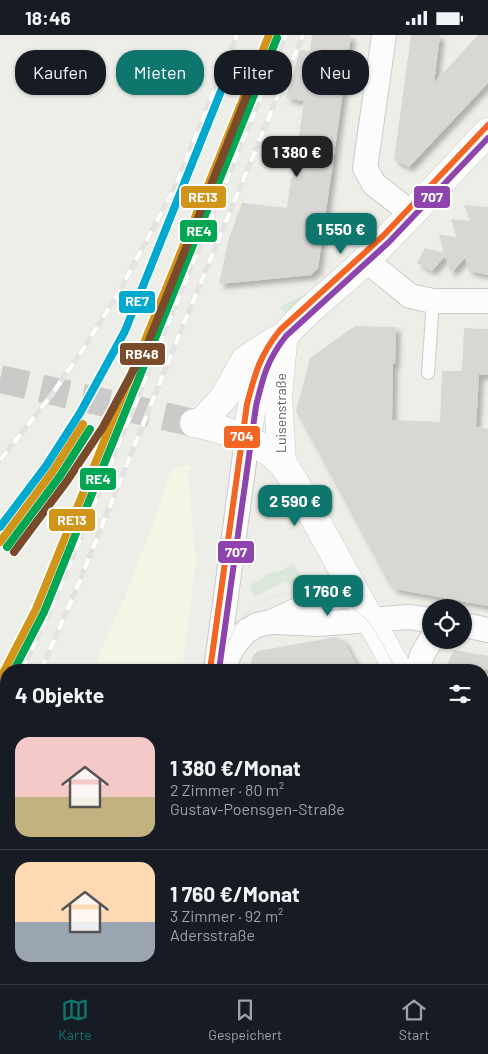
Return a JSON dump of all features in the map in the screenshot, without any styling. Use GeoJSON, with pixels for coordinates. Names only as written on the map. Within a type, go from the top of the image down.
{"type":"FeatureCollection","features":[{"type":"Feature","properties":{"kind":"street"},"geometry":{"type":"LineString","coordinates":[[384,35],[365,168],[374,183],[411,213]]}},
{"type":"Feature","properties":{"kind":"street","name":"Luisenstraße"},"geometry":{"type":"LineString","coordinates":[[284,335],[245,360],[225,396],[197,423],[247,440],[258,382],[264,366],[284,335],[312,307],[366,260],[488,132]]}},
{"type":"Feature","properties":{"kind":"street"},"geometry":{"type":"LineString","coordinates":[[366,260],[410,297],[433,301],[488,301]]}},
{"type":"Feature","properties":{"kind":"street","name":"Luisenstraße"},"geometry":{"type":"LineString","coordinates":[[282,462],[278,397],[284,335]]}},
{"type":"Feature","properties":{"kind":"street"},"geometry":{"type":"LineString","coordinates":[[217,664],[247,440],[266,450],[282,462],[395,664]]}},
{"type":"Feature","properties":{"kind":"street"},"geometry":{"type":"LineString","coordinates":[[224,664],[233,647],[245,632],[257,625],[271,622],[332,593],[336,589],[343,570]]}},
{"type":"Feature","properties":{"kind":"street"},"geometry":{"type":"LineString","coordinates":[[271,622],[319,624],[408,617],[422,619]]}},
{"type":"Feature","properties":{"kind":"street"},"geometry":{"type":"LineString","coordinates":[[419,664],[425,649]]}},
{"type":"Feature","properties":{"kind":"lane"},"geometry":{"type":"LineString","coordinates":[[428,373],[433,301]]}},
{"type":"Feature","properties":{"kind":"shaded area"},"geometry":{"type":"Polygon","coordinates":[[[307,293],[309,297],[285,313],[280,307],[307,293]]]}},
{"type":"Feature","properties":{"kind":"shaded area"},"geometry":{"type":"Polygon","coordinates":[[[192,465],[188,477],[196,562],[183,664],[96,664],[154,522],[170,472],[179,466],[192,465]]]}},
{"type":"Feature","properties":{"kind":"shaded area"},"geometry":{"type":"Polygon","coordinates":[[[293,563],[302,578],[289,585],[286,581],[255,597],[249,586],[275,570],[277,573],[293,563]]]}},
{"type":"Feature","properties":{"kind":"building"},"geometry":{"type":"Polygon","coordinates":[[[312,35],[351,35],[349,50],[310,50],[312,35]]]}},
{"type":"Feature","properties":{"kind":"building"},"geometry":{"type":"Polygon","coordinates":[[[411,35],[440,35],[434,83],[478,35],[488,35],[488,83],[409,167],[394,160],[411,35]]]}},
{"type":"Feature","properties":{"kind":"building"},"geometry":{"type":"Polygon","coordinates":[[[300,50],[302,50],[302,95],[343,95],[318,268],[311,275],[219,284],[229,238],[242,203],[287,208],[304,101],[286,98],[287,95],[292,95],[292,77],[300,50]]]}},
{"type":"Feature","properties":{"kind":"building"},"geometry":{"type":"Polygon","coordinates":[[[464,205],[488,207],[488,275],[469,271],[465,258],[451,273],[445,256],[432,271],[417,263],[425,248],[444,253],[439,234],[457,238],[451,219],[470,221],[464,205]]]}},
{"type":"Feature","properties":{"kind":"building"},"geometry":{"type":"Polygon","coordinates":[[[355,326],[396,327],[392,420],[440,422],[442,371],[462,371],[464,328],[488,329],[488,375],[479,375],[476,427],[488,429],[488,606],[472,603],[472,599],[450,599],[395,589],[388,582],[296,411],[310,358],[355,326]]]}},
{"type":"Feature","properties":{"kind":"building"},"geometry":{"type":"Polygon","coordinates":[[[336,637],[344,641],[356,664],[251,664],[252,657],[258,651],[336,637]]]}},
{"type":"Feature","properties":{"kind":"building"},"geometry":{"type":"Polygon","coordinates":[[[454,650],[488,656],[488,664],[447,664],[454,650]]]}},
{"type":"Feature","properties":{"kind":"tunnel"},"geometry":{"type":"LineString","coordinates":[[0,379],[194,423]]}},
{"type":"Feature","properties":{"kind":"tram line"},"geometry":{"type":"LineString","coordinates":[[223,664],[231,635],[248,612],[262,602],[293,592],[326,595],[342,601],[356,610],[369,623],[393,664]]}},
{"type":"Feature","properties":{"kind":"railway"},"geometry":{"type":"LineString","coordinates":[[0,460],[50,397],[119,292],[174,189],[237,35]]}},
{"type":"Feature","properties":{"kind":"railway"},"geometry":{"type":"LineString","coordinates":[[25,664],[55,600],[286,35]]}},
{"type":"Feature","properties":{"kind":"railway"},"geometry":{"type":"LineString","coordinates":[[44,664],[76,590],[303,35]]}},
{"type":"Feature","properties":{"kind":"transit line","name":"RE13"},"geometry":{"type":"LineString","coordinates":[[8,664],[36,609],[269,35]]}},
{"type":"Feature","properties":{"kind":"transit line","name":"RE4"},"geometry":{"type":"LineString","coordinates":[[17,664],[44,612],[277,38]]}},
{"type":"Feature","properties":{"kind":"transit line","name":"RE7"},"geometry":{"type":"LineString","coordinates":[[0,527],[46,466],[80,413],[125,331],[219,95]]}},
{"type":"Feature","properties":{"kind":"transit line","name":"RB48"},"geometry":{"type":"LineString","coordinates":[[14,552],[67,481],[103,427],[148,343],[247,95]]}},
{"type":"Feature","properties":{"kind":"transit line","name":"704"},"geometry":{"type":"LineString","coordinates":[[211,664],[247,404],[263,356],[280,330],[383,236],[488,125]]}},
{"type":"Feature","properties":{"kind":"transit line","name":"707"},"geometry":{"type":"LineString","coordinates":[[220,664],[256,406],[270,361],[286,336],[389,242],[488,138]]}},
{"type":"Feature","properties":{"kind":"transit line","name":"RE13"},"geometry":{"type":"LineString","coordinates":[[0,542],[53,471],[83,424]]}},
{"type":"Feature","properties":{"kind":"transit line","name":"RE4"},"geometry":{"type":"LineString","coordinates":[[7,547],[60,476],[90,429]]}}]}
